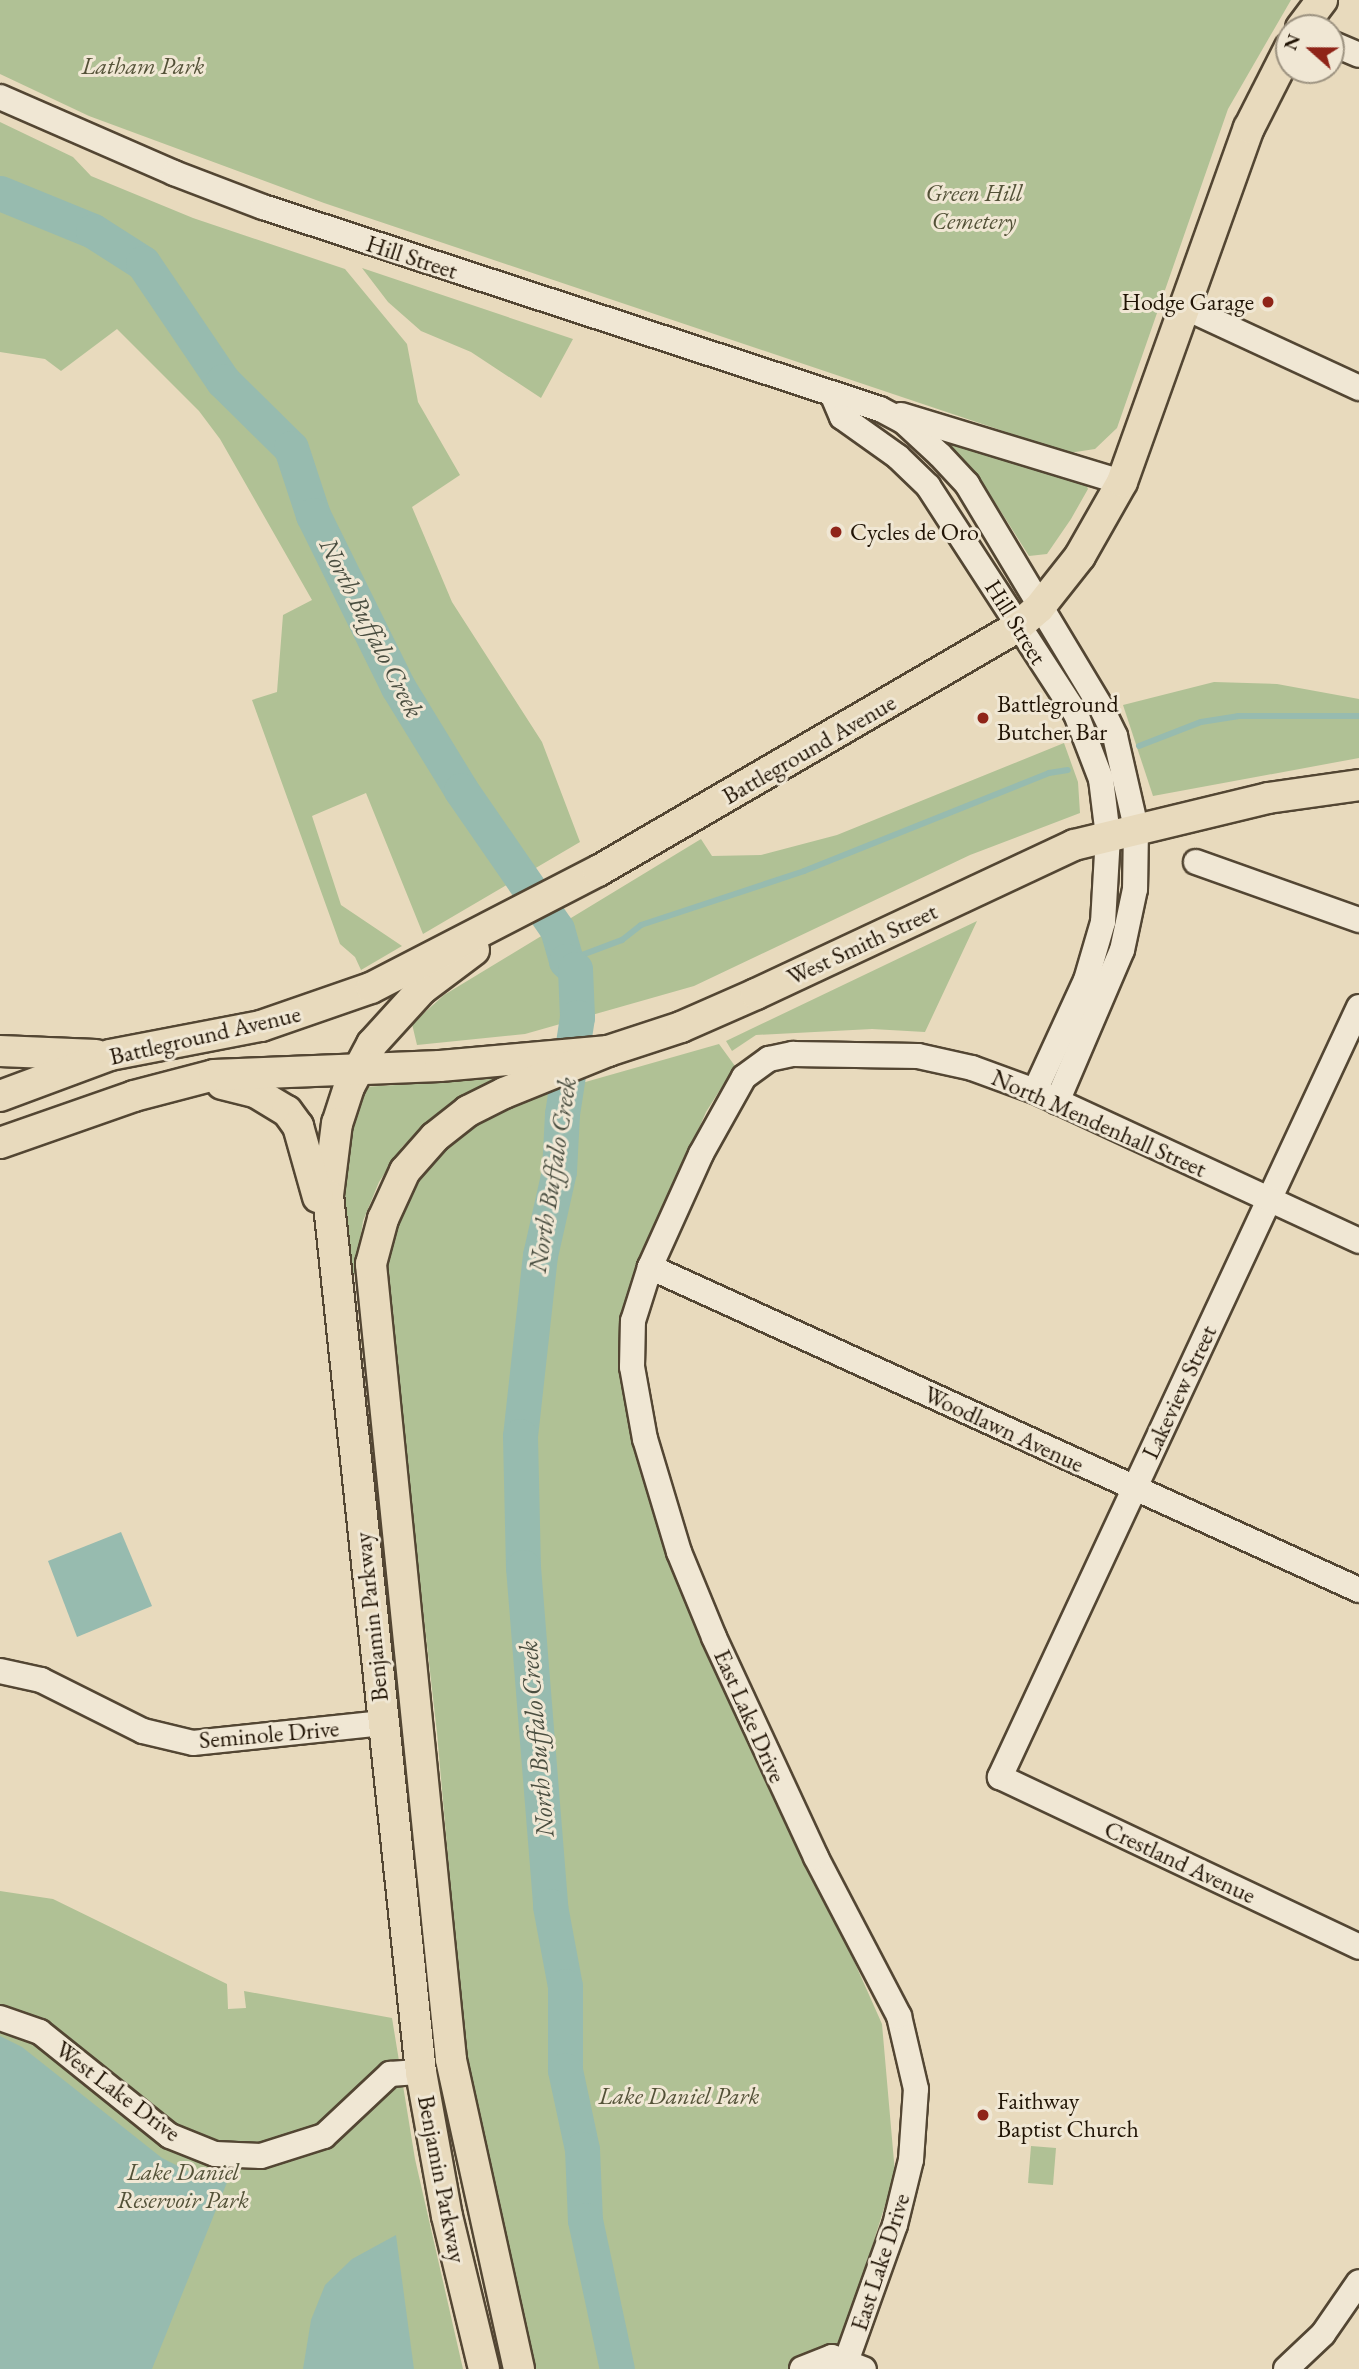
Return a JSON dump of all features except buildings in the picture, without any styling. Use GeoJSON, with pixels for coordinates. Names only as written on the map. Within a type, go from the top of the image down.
{"type":"FeatureCollection","features":[{"type":"Feature","properties":{"kind":"main road","name":"Battleground Avenue"},"geometry":{"type":"LineString","coordinates":[[0,1096],[110,1055],[261,1026],[371,988],[460,939],[502,923],[598,871],[1028,618],[1100,526],[1122,482],[1249,128],[1275,77]]}},
{"type":"Feature","properties":{"kind":"main road","name":"West Smith Street"},"geometry":{"type":"LineString","coordinates":[[359,1066],[542,1068],[608,1051],[681,1027],[1074,845],[1268,798],[1359,785]]}},
{"type":"Feature","properties":{"kind":"main road","name":"Benjamin Parkway"},"geometry":{"type":"LineString","coordinates":[[484,2369],[447,2216],[421,2072],[331,1256],[330,1159],[337,1123],[359,1066],[399,1011],[485,942],[502,923]]}},
{"type":"Feature","properties":{"kind":"main road"},"geometry":{"type":"LineString","coordinates":[[0,1051],[110,1055]]}},
{"type":"Feature","properties":{"kind":"main road","name":"Battleground Avenue"},"geometry":{"type":"LineString","coordinates":[[0,1143],[134,1096],[215,1075],[359,1066]]}},
{"type":"Feature","properties":{"kind":"main road","name":"Benjamin Parkway"},"geometry":{"type":"LineString","coordinates":[[519,2369],[452,2059],[371,1264],[383,1219],[405,1171],[435,1137],[468,1111],[542,1068]]}},
{"type":"Feature","properties":{"kind":"main road"},"geometry":{"type":"LineString","coordinates":[[190,1081],[255,1092],[287,1111],[307,1152],[331,1256]]}},
{"type":"Feature","properties":{"kind":"street","name":"Hill Street"},"geometry":{"type":"LineString","coordinates":[[0,97],[124,152],[263,207],[833,396],[1122,482]]}},
{"type":"Feature","properties":{"kind":"street"},"geometry":{"type":"LineString","coordinates":[[1184,307],[1359,388]]}},
{"type":"Feature","properties":{"kind":"street","name":"Hill Street"},"geometry":{"type":"LineString","coordinates":[[833,396],[842,416],[898,457],[928,486],[1115,736],[1122,832],[1135,889],[1122,950],[1046,1096]]}},
{"type":"Feature","properties":{"kind":"street","name":"Hill Street"},"geometry":{"type":"LineString","coordinates":[[880,409],[903,421],[968,484],[1028,618]]}},
{"type":"Feature","properties":{"kind":"street"},"geometry":{"type":"LineString","coordinates":[[1196,862],[1359,920]]}},
{"type":"Feature","properties":{"kind":"street","name":"Lakeview Street"},"geometry":{"type":"LineString","coordinates":[[1000,1777],[1359,1007]]}},
{"type":"Feature","properties":{"kind":"street","name":"North Mendenhall Street"},"geometry":{"type":"LineString","coordinates":[[748,1073],[769,1059],[793,1054],[883,1054],[972,1068],[1046,1096],[1359,1241]]}},
{"type":"Feature","properties":{"kind":"street","name":"East Lake Drive"},"geometry":{"type":"LineString","coordinates":[[748,1073],[701,1154],[650,1267],[633,1321],[632,1367],[645,1440],[679,1552],[752,1726],[899,2016],[909,2046],[916,2118],[911,2160],[856,2364]]}},
{"type":"Feature","properties":{"kind":"street","name":"Woodlawn Avenue"},"geometry":{"type":"LineString","coordinates":[[650,1267],[1359,1590]]}},
{"type":"Feature","properties":{"kind":"street","name":"Seminole Drive"},"geometry":{"type":"LineString","coordinates":[[0,1671],[41,1680],[143,1731],[193,1743],[383,1723]]}},
{"type":"Feature","properties":{"kind":"street","name":"Crestland Avenue"},"geometry":{"type":"LineString","coordinates":[[1000,1777],[1359,1947]]}},
{"type":"Feature","properties":{"kind":"street","name":"West Lake Drive"},"geometry":{"type":"LineString","coordinates":[[0,2018],[40,2032],[170,2136],[215,2154],[261,2156],[324,2136],[390,2074],[421,2072]]}},
{"type":"Feature","properties":{"kind":"street"},"geometry":{"type":"LineString","coordinates":[[1286,2369],[1324,2334],[1357,2290]]}},
{"type":"Feature","properties":{"kind":"street"},"geometry":{"type":"LineString","coordinates":[[802,2369],[818,2359],[856,2364]]}},
{"type":"Feature","properties":{"kind":"green space","name":"Green Hill Cemetery"},"geometry":{"type":"Polygon","coordinates":[[[0,0],[1291,0],[1283,14],[1275,14],[1275,28],[1228,109],[1117,428],[1095,449],[1069,453],[324,203],[89,116],[0,74],[0,0]]]}},
{"type":"Feature","properties":{"kind":"green space"},"geometry":{"type":"Polygon","coordinates":[[[0,122],[73,157],[91,176],[193,218],[345,269],[407,344],[418,402],[460,475],[412,507],[452,602],[542,742],[580,842],[423,934],[366,793],[312,816],[341,905],[402,946],[361,970],[355,957],[340,944],[252,700],[277,692],[283,615],[312,600],[220,439],[199,411],[117,329],[61,371],[45,359],[0,352],[0,122]]]}},
{"type":"Feature","properties":{"kind":"green space"},"geometry":{"type":"Polygon","coordinates":[[[362,268],[573,339],[541,398],[471,352],[421,331],[388,302],[362,268]]]}},
{"type":"Feature","properties":{"kind":"green space"},"geometry":{"type":"Polygon","coordinates":[[[934,433],[1086,484],[1088,489],[1047,554],[1029,556],[979,477],[934,433]]]}},
{"type":"Feature","properties":{"kind":"green space"},"geometry":{"type":"Polygon","coordinates":[[[1214,682],[1277,684],[1359,699],[1359,758],[1153,796],[1123,705],[1214,682]]]}},
{"type":"Feature","properties":{"kind":"green space"},"geometry":{"type":"Polygon","coordinates":[[[1064,743],[1078,782],[1080,813],[970,855],[694,986],[525,1034],[417,1045],[412,1024],[444,995],[701,839],[712,856],[761,855],[837,835],[1064,743]]]}},
{"type":"Feature","properties":{"kind":"green space"},"geometry":{"type":"Polygon","coordinates":[[[977,921],[925,1032],[872,1029],[756,1035],[732,1051],[726,1041],[977,921]]]}},
{"type":"Feature","properties":{"kind":"green space","name":"Lake Daniel Park"},"geometry":{"type":"Polygon","coordinates":[[[719,1044],[735,1066],[706,1112],[637,1270],[628,1312],[661,1527],[882,2024],[895,2173],[840,2350],[856,2369],[532,2369],[472,2129],[437,1733],[384,1267],[413,1177],[483,1111],[719,1044]]]}},
{"type":"Feature","properties":{"kind":"green space"},"geometry":{"type":"Polygon","coordinates":[[[505,1078],[472,1091],[432,1117],[402,1147],[379,1182],[363,1221],[355,1274],[348,1274],[342,1178],[346,1144],[364,1087],[505,1078]]]}},
{"type":"Feature","properties":{"kind":"green space","name":"Lake Daniel Reservoir Park"},"geometry":{"type":"Polygon","coordinates":[[[0,1891],[53,1899],[227,1984],[228,2009],[246,2008],[244,1991],[392,2018],[415,2159],[463,2369],[0,2369],[0,1891]]]}},
{"type":"Feature","properties":{"kind":"green space"},"geometry":{"type":"Polygon","coordinates":[[[1031,2146],[1056,2148],[1053,2185],[1028,2183],[1031,2146]]]}},
{"type":"Feature","properties":{"kind":"water"},"geometry":{"type":"Polygon","coordinates":[[[121,1532],[152,1606],[77,1637],[48,1561],[121,1532]]]}},
{"type":"Feature","properties":{"kind":"water"},"geometry":{"type":"Polygon","coordinates":[[[0,2036],[22,2047],[162,2158],[190,2172],[228,2180],[152,2369],[0,2369],[0,2036]]]}},
{"type":"Feature","properties":{"kind":"water"},"geometry":{"type":"Polygon","coordinates":[[[396,2235],[414,2369],[303,2369],[311,2320],[325,2285],[352,2259],[396,2235]]]}},
{"type":"Feature","properties":{"kind":"waterway","name":"North Buffalo Creek"},"geometry":{"type":"LineString","coordinates":[[0,193],[93,231],[143,263],[223,381],[291,448],[313,515],[398,687],[461,790],[557,929],[566,961],[575,969],[577,1017],[562,1114],[559,1171],[540,1255],[520,1436],[523,1567],[550,1906],[565,1986],[565,2070],[582,2149],[585,2220],[617,2369]]}},
{"type":"Feature","properties":{"kind":"waterway"},"geometry":{"type":"LineString","coordinates":[[1139,746],[1201,722],[1238,716],[1359,716]]}},
{"type":"Feature","properties":{"kind":"waterway"},"geometry":{"type":"LineString","coordinates":[[566,961],[622,940],[641,925],[804,871],[1049,773],[1068,770]]}},
{"type":"Feature","properties":{"kind":"place","name":"Hodge Garage"},"geometry":{"type":"Point","coordinates":[1268,302]}},
{"type":"Feature","properties":{"kind":"place","name":"Cycles de Oro"},"geometry":{"type":"Point","coordinates":[836,532]}},
{"type":"Feature","properties":{"kind":"place","name":"Battleground Butcher Bar"},"geometry":{"type":"Point","coordinates":[983,718]}},
{"type":"Feature","properties":{"kind":"place","name":"Faithway Baptist Church"},"geometry":{"type":"Point","coordinates":[983,2115]}},
{"type":"Feature","properties":{"kind":"park label","name":"Latham Park"},"geometry":{"type":"Point","coordinates":[143,66]}}]}
